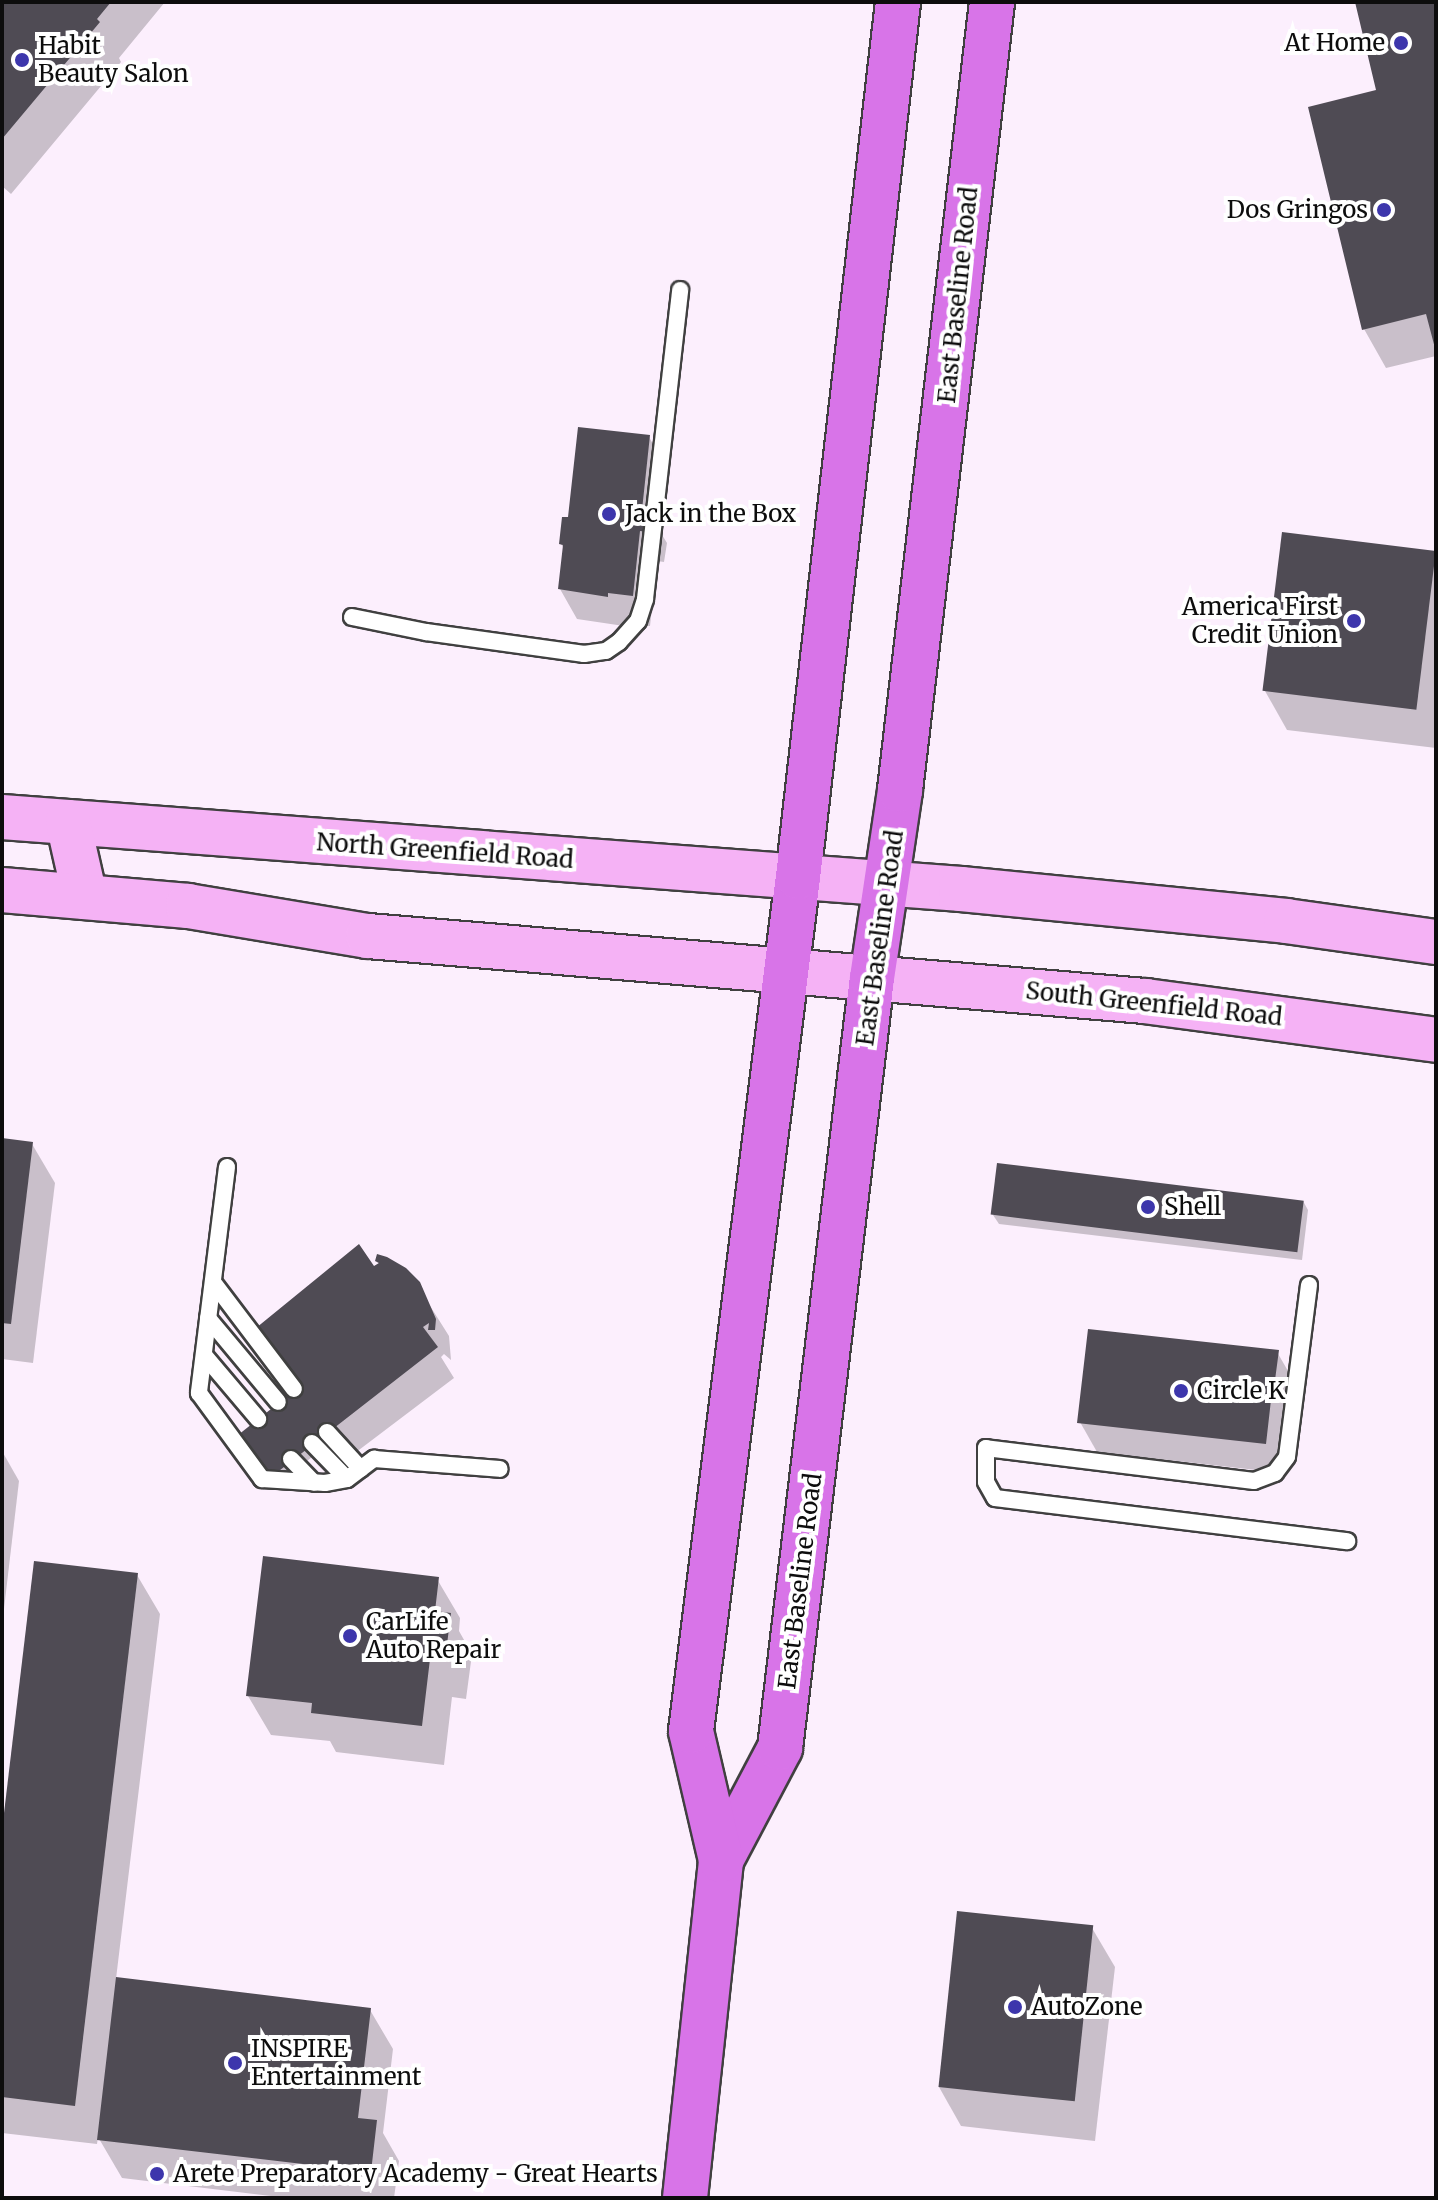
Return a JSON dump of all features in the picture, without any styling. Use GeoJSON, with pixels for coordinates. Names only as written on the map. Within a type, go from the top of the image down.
{"type":"FeatureCollection","features":[{"type":"Feature","properties":{"kind":"main road","name":"East Baseline Road"},"geometry":{"type":"LineString","coordinates":[[685,2198],[721,1860],[691,1731],[798,877],[898,2]]}},
{"type":"Feature","properties":{"kind":"main road","name":"East Baseline Road"},"geometry":{"type":"LineString","coordinates":[[721,1860],[780,1748],[872,978],[888,884],[992,2]]}},
{"type":"Feature","properties":{"kind":"main road","name":"North Greenfield Road"},"geometry":{"type":"LineString","coordinates":[[2,817],[888,884]]}},
{"type":"Feature","properties":{"kind":"main road"},"geometry":{"type":"LineString","coordinates":[[68,822],[85,897]]}},
{"type":"Feature","properties":{"kind":"main road"},"geometry":{"type":"LineString","coordinates":[[888,884],[1274,919],[1436,942]]}},
{"type":"Feature","properties":{"kind":"main road"},"geometry":{"type":"LineString","coordinates":[[2,890],[188,906],[368,936],[872,978]]}},
{"type":"Feature","properties":{"kind":"main road","name":"South Greenfield Road"},"geometry":{"type":"LineString","coordinates":[[872,978],[1145,1001],[1436,1040]]}},
{"type":"Feature","properties":{"kind":"lane"},"geometry":{"type":"LineString","coordinates":[[352,617],[584,654],[606,651],[638,621],[645,599],[680,290]]}},
{"type":"Feature","properties":{"kind":"lane"},"geometry":{"type":"LineString","coordinates":[[227,1167],[199,1393],[262,1479],[314,1483],[354,1474],[374,1459],[500,1469]]}},
{"type":"Feature","properties":{"kind":"lane"},"geometry":{"type":"LineString","coordinates":[[213,1282],[294,1389]]}},
{"type":"Feature","properties":{"kind":"lane"},"geometry":{"type":"LineString","coordinates":[[1309,1285],[1287,1457],[1275,1473],[1254,1481],[986,1448],[986,1482],[995,1498],[1347,1541]]}},
{"type":"Feature","properties":{"kind":"lane"},"geometry":{"type":"LineString","coordinates":[[208,1318],[278,1402]]}},
{"type":"Feature","properties":{"kind":"lane"},"geometry":{"type":"LineString","coordinates":[[204,1355],[258,1419]]}},
{"type":"Feature","properties":{"kind":"lane"},"geometry":{"type":"LineString","coordinates":[[327,1432],[354,1474]]}},
{"type":"Feature","properties":{"kind":"lane"},"geometry":{"type":"LineString","coordinates":[[312,1443],[354,1474]]}},
{"type":"Feature","properties":{"kind":"lane"},"geometry":{"type":"LineString","coordinates":[[291,1459],[314,1483]]}},
{"type":"Feature","properties":{"kind":"building"},"geometry":{"type":"Polygon","coordinates":[[[2,2],[111,2],[97,19],[100,22],[2,139],[2,2]]]}},
{"type":"Feature","properties":{"kind":"building","name":"Dos Gringos"},"geometry":{"type":"Polygon","coordinates":[[[1355,2],[1436,2],[1436,352],[1426,314],[1362,330],[1308,107],[1376,90],[1355,2]]]}},
{"type":"Feature","properties":{"kind":"building","name":"Jack in the Box"},"geometry":{"type":"Polygon","coordinates":[[[578,427],[650,435],[642,510],[650,511],[648,532],[640,531],[633,596],[608,593],[608,597],[558,589],[563,545],[559,544],[562,517],[568,517],[578,427]]]}},
{"type":"Feature","properties":{"kind":"building","name":"America First Credit Union"},"geometry":{"type":"Polygon","coordinates":[[[1282,532],[1436,551],[1416,710],[1263,691],[1282,532]]]}},
{"type":"Feature","properties":{"kind":"building"},"geometry":{"type":"Polygon","coordinates":[[[2,1138],[33,1142],[11,1324],[2,1323],[2,1138]]]}},
{"type":"Feature","properties":{"kind":"building","name":"Shell"},"geometry":{"type":"Polygon","coordinates":[[[997,1163],[1304,1201],[1297,1252],[991,1215],[997,1163]]]}},
{"type":"Feature","properties":{"kind":"building"},"geometry":{"type":"Polygon","coordinates":[[[359,1244],[374,1266],[379,1263],[375,1261],[377,1254],[387,1257],[406,1268],[420,1282],[436,1319],[435,1330],[428,1330],[429,1323],[423,1327],[438,1347],[266,1481],[233,1439],[300,1386],[256,1328],[359,1244]]]}},
{"type":"Feature","properties":{"kind":"building","name":"Circle K"},"geometry":{"type":"Polygon","coordinates":[[[1088,1329],[1279,1350],[1275,1380],[1282,1381],[1280,1401],[1271,1400],[1266,1444],[1077,1423],[1088,1329]]]}},
{"type":"Feature","properties":{"kind":"building","name":"CarLife Auto Repair"},"geometry":{"type":"Polygon","coordinates":[[[263,1556],[439,1577],[435,1611],[451,1613],[445,1660],[430,1659],[422,1726],[311,1713],[312,1703],[246,1696],[263,1556]]]}},
{"type":"Feature","properties":{"kind":"building"},"geometry":{"type":"Polygon","coordinates":[[[34,1561],[138,1573],[75,2106],[2,2097],[2,1830],[34,1561]]]}},
{"type":"Feature","properties":{"kind":"building","name":"AutoZone"},"geometry":{"type":"Polygon","coordinates":[[[957,1911],[1093,1925],[1075,2101],[938,2087],[957,1911]]]}},
{"type":"Feature","properties":{"kind":"building","name":"INSPIRE Entertainment"},"geometry":{"type":"Polygon","coordinates":[[[116,1977],[371,2008],[358,2118],[377,2120],[371,2172],[97,2140],[116,1977]]]}},
{"type":"Feature","properties":{"kind":"place","name":"At Home"},"geometry":{"type":"Point","coordinates":[1401,43]}},
{"type":"Feature","properties":{"kind":"place","name":"Habit Beauty Salon"},"geometry":{"type":"Point","coordinates":[22,60]}},
{"type":"Feature","properties":{"kind":"place","name":"Dos Gringos"},"geometry":{"type":"Point","coordinates":[1384,210]}},
{"type":"Feature","properties":{"kind":"place","name":"Jack in the Box"},"geometry":{"type":"Point","coordinates":[609,514]}},
{"type":"Feature","properties":{"kind":"place","name":"America First Credit Union"},"geometry":{"type":"Point","coordinates":[1354,621]}},
{"type":"Feature","properties":{"kind":"place","name":"Shell"},"geometry":{"type":"Point","coordinates":[1148,1207]}},
{"type":"Feature","properties":{"kind":"place","name":"Circle K"},"geometry":{"type":"Point","coordinates":[1181,1391]}},
{"type":"Feature","properties":{"kind":"place","name":"CarLife Auto Repair"},"geometry":{"type":"Point","coordinates":[350,1636]}},
{"type":"Feature","properties":{"kind":"place","name":"AutoZone"},"geometry":{"type":"Point","coordinates":[1015,2007]}},
{"type":"Feature","properties":{"kind":"place","name":"INSPIRE Entertainment"},"geometry":{"type":"Point","coordinates":[235,2063]}},
{"type":"Feature","properties":{"kind":"place","name":"Arete Preparatory Academy - Great Hearts"},"geometry":{"type":"Point","coordinates":[157,2174]}}]}
